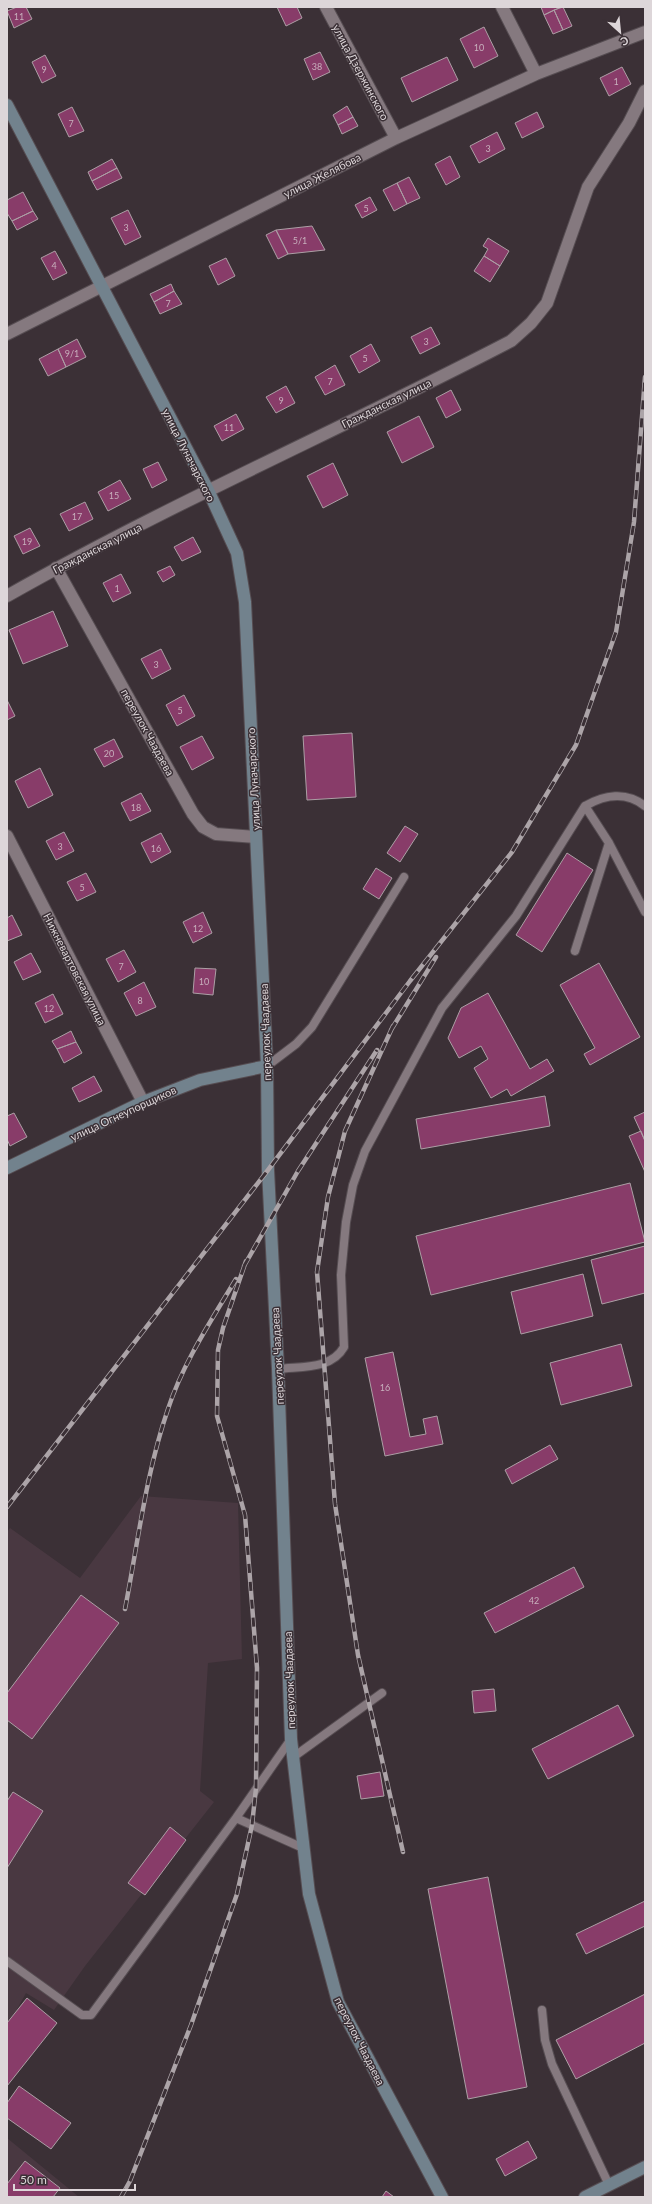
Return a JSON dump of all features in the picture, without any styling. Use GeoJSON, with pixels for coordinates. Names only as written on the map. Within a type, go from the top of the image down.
{"type":"FeatureCollection","features":[{"type":"Feature","properties":{"kind":"street","name":"улица Дзержинского"},"geometry":{"type":"LineString","coordinates":[[326,7],[396,138]]}},
{"type":"Feature","properties":{"kind":"street"},"geometry":{"type":"LineString","coordinates":[[502,7],[536,74]]}},
{"type":"Feature","properties":{"kind":"street","name":"улица Желябова"},"geometry":{"type":"LineString","coordinates":[[7,334],[396,138],[536,74],[645,32]]}},
{"type":"Feature","properties":{"kind":"street","name":"Гражданская улица"},"geometry":{"type":"LineString","coordinates":[[7,596],[56,568],[208,490],[511,340],[531,323],[547,303],[588,187],[629,123],[645,91]]}},
{"type":"Feature","properties":{"kind":"street","name":"улица Луначарского"},"geometry":{"type":"LineString","coordinates":[[7,105],[208,490],[237,553],[245,602],[256,837]]}},
{"type":"Feature","properties":{"kind":"street","name":"переулок Чаадаева"},"geometry":{"type":"LineString","coordinates":[[56,568],[200,823],[203,827],[216,834],[256,837],[267,1066],[268,1170],[278,1369],[291,1739],[309,1894],[338,2002],[442,2197]]}},
{"type":"Feature","properties":{"kind":"street","name":"Нижневартовская улица"},"geometry":{"type":"LineString","coordinates":[[7,836],[143,1102]]}},
{"type":"Feature","properties":{"kind":"street","name":"улица Огнеупорщиков"},"geometry":{"type":"LineString","coordinates":[[7,1168],[143,1102],[200,1080],[267,1066]]}},
{"type":"Feature","properties":{"kind":"street"},"geometry":{"type":"LineString","coordinates":[[585,2197],[645,2167]]}},
{"type":"Feature","properties":{"kind":"lane"},"geometry":{"type":"LineString","coordinates":[[278,1369],[324,1364],[333,1361],[344,1347],[342,1275],[346,1222],[353,1185],[365,1151],[442,1008],[516,916],[585,806],[600,798],[615,796],[630,798],[645,806]]}},
{"type":"Feature","properties":{"kind":"lane"},"geometry":{"type":"LineString","coordinates":[[585,806],[609,843],[645,912]]}},
{"type":"Feature","properties":{"kind":"lane"},"geometry":{"type":"LineString","coordinates":[[575,951],[609,843]]}},
{"type":"Feature","properties":{"kind":"lane"},"geometry":{"type":"LineString","coordinates":[[267,1066],[296,1044],[312,1027],[404,877]]}},
{"type":"Feature","properties":{"kind":"lane"},"geometry":{"type":"LineString","coordinates":[[292,1758],[382,1693]]}},
{"type":"Feature","properties":{"kind":"lane"},"geometry":{"type":"LineString","coordinates":[[7,1961],[82,2015],[91,2015],[236,1818],[291,1739]]}},
{"type":"Feature","properties":{"kind":"lane"},"geometry":{"type":"LineString","coordinates":[[236,1818],[303,1848]]}},
{"type":"Feature","properties":{"kind":"lane"},"geometry":{"type":"LineString","coordinates":[[542,2010],[545,2040],[552,2064],[609,2185]]}},
{"type":"Feature","properties":{"kind":"shaded area"},"geometry":{"type":"Polygon","coordinates":[[[141,1496],[238,1503],[242,1659],[208,1663],[200,1791],[214,1802],[85,1966],[54,2010],[26,1993],[16,2011],[7,2022],[7,1532],[10,1528],[80,1578],[141,1496]]]}},
{"type":"Feature","properties":{"kind":"shaded area"},"geometry":{"type":"Polygon","coordinates":[[[7,2138],[79,2197],[7,2197],[7,2138]]]}},
{"type":"Feature","properties":{"kind":"building"},"geometry":{"type":"Polygon","coordinates":[[[17,7],[26,7],[32,19],[14,28],[7,11],[17,7]]]}},
{"type":"Feature","properties":{"kind":"building"},"geometry":{"type":"Polygon","coordinates":[[[277,7],[297,7],[302,18],[286,26],[277,7]]]}},
{"type":"Feature","properties":{"kind":"building"},"geometry":{"type":"Polygon","coordinates":[[[541,7],[561,7],[544,15],[541,7]]]}},
{"type":"Feature","properties":{"kind":"building"},"geometry":{"type":"Polygon","coordinates":[[[563,7],[572,26],[563,30],[554,10],[563,7]]]}},
{"type":"Feature","properties":{"kind":"building"},"geometry":{"type":"Polygon","coordinates":[[[554,10],[563,30],[553,34],[544,15],[554,10]]]}},
{"type":"Feature","properties":{"kind":"building"},"geometry":{"type":"Polygon","coordinates":[[[484,27],[498,56],[474,68],[460,39],[484,27]]]}},
{"type":"Feature","properties":{"kind":"building"},"geometry":{"type":"Polygon","coordinates":[[[320,52],[330,72],[313,80],[304,59],[320,52]]]}},
{"type":"Feature","properties":{"kind":"building"},"geometry":{"type":"Polygon","coordinates":[[[45,55],[56,76],[42,83],[32,62],[45,55]]]}},
{"type":"Feature","properties":{"kind":"building"},"geometry":{"type":"Polygon","coordinates":[[[447,57],[458,80],[412,102],[401,78],[447,57]]]}},
{"type":"Feature","properties":{"kind":"building"},"geometry":{"type":"Polygon","coordinates":[[[622,67],[631,84],[609,96],[600,78],[622,67]]]}},
{"type":"Feature","properties":{"kind":"building"},"geometry":{"type":"Polygon","coordinates":[[[347,106],[353,117],[338,125],[333,115],[347,106]]]}},
{"type":"Feature","properties":{"kind":"building"},"geometry":{"type":"Polygon","coordinates":[[[72,107],[84,131],[69,137],[58,114],[72,107]]]}},
{"type":"Feature","properties":{"kind":"building"},"geometry":{"type":"Polygon","coordinates":[[[537,112],[544,127],[522,138],[515,123],[537,112]]]}},
{"type":"Feature","properties":{"kind":"building"},"geometry":{"type":"Polygon","coordinates":[[[353,117],[358,126],[342,134],[338,125],[353,117]]]}},
{"type":"Feature","properties":{"kind":"building"},"geometry":{"type":"Polygon","coordinates":[[[497,132],[505,149],[479,163],[470,146],[497,132]]]}},
{"type":"Feature","properties":{"kind":"building"},"geometry":{"type":"Polygon","coordinates":[[[450,156],[460,177],[446,185],[435,164],[450,156]]]}},
{"type":"Feature","properties":{"kind":"building"},"geometry":{"type":"Polygon","coordinates":[[[112,159],[117,168],[92,181],[88,172],[112,159]]]}},
{"type":"Feature","properties":{"kind":"building"},"geometry":{"type":"Polygon","coordinates":[[[117,168],[122,178],[97,190],[92,181],[117,168]]]}},
{"type":"Feature","properties":{"kind":"building"},"geometry":{"type":"Polygon","coordinates":[[[409,177],[420,198],[407,204],[397,183],[409,177]]]}},
{"type":"Feature","properties":{"kind":"building"},"geometry":{"type":"Polygon","coordinates":[[[397,183],[407,204],[394,211],[383,190],[397,183]]]}},
{"type":"Feature","properties":{"kind":"building"},"geometry":{"type":"Polygon","coordinates":[[[23,192],[33,211],[12,221],[7,213],[7,200],[23,192]]]}},
{"type":"Feature","properties":{"kind":"building"},"geometry":{"type":"Polygon","coordinates":[[[370,197],[377,210],[362,218],[355,205],[370,197]]]}},
{"type":"Feature","properties":{"kind":"building"},"geometry":{"type":"Polygon","coordinates":[[[128,210],[141,237],[125,245],[111,218],[128,210]]]}},
{"type":"Feature","properties":{"kind":"building"},"geometry":{"type":"Polygon","coordinates":[[[33,211],[38,219],[17,230],[12,221],[33,211]]]}},
{"type":"Feature","properties":{"kind":"building"},"geometry":{"type":"Polygon","coordinates":[[[312,226],[325,250],[288,254],[276,230],[312,226]]]}},
{"type":"Feature","properties":{"kind":"building"},"geometry":{"type":"Polygon","coordinates":[[[276,230],[288,254],[278,259],[266,235],[276,230]]]}},
{"type":"Feature","properties":{"kind":"building"},"geometry":{"type":"Polygon","coordinates":[[[488,238],[509,251],[500,266],[484,256],[488,249],[483,246],[488,238]]]}},
{"type":"Feature","properties":{"kind":"building"},"geometry":{"type":"Polygon","coordinates":[[[55,251],[67,273],[53,280],[41,258],[55,251]]]}},
{"type":"Feature","properties":{"kind":"building"},"geometry":{"type":"Polygon","coordinates":[[[484,256],[500,266],[490,282],[474,271],[484,256]]]}},
{"type":"Feature","properties":{"kind":"building"},"geometry":{"type":"Polygon","coordinates":[[[226,258],[235,276],[218,285],[209,266],[226,258]]]}},
{"type":"Feature","properties":{"kind":"building"},"geometry":{"type":"Polygon","coordinates":[[[171,284],[174,291],[154,302],[150,294],[171,284]]]}},
{"type":"Feature","properties":{"kind":"building"},"geometry":{"type":"Polygon","coordinates":[[[174,291],[182,304],[160,314],[154,302],[174,291]]]}},
{"type":"Feature","properties":{"kind":"building"},"geometry":{"type":"Polygon","coordinates":[[[431,327],[440,344],[420,354],[411,337],[431,327]]]}},
{"type":"Feature","properties":{"kind":"building"},"geometry":{"type":"Polygon","coordinates":[[[77,339],[86,357],[66,367],[58,349],[77,339]]]}},
{"type":"Feature","properties":{"kind":"building"},"geometry":{"type":"Polygon","coordinates":[[[371,344],[380,361],[359,373],[350,356],[371,344]]]}},
{"type":"Feature","properties":{"kind":"building"},"geometry":{"type":"Polygon","coordinates":[[[58,349],[66,367],[48,376],[39,359],[58,349]]]}},
{"type":"Feature","properties":{"kind":"building"},"geometry":{"type":"Polygon","coordinates":[[[335,365],[345,385],[325,395],[315,377],[335,365]]]}},
{"type":"Feature","properties":{"kind":"building"},"geometry":{"type":"Polygon","coordinates":[[[286,386],[295,403],[276,413],[266,397],[286,386]]]}},
{"type":"Feature","properties":{"kind":"building"},"geometry":{"type":"Polygon","coordinates":[[[451,390],[461,410],[446,418],[436,398],[451,390]]]}},
{"type":"Feature","properties":{"kind":"building"},"geometry":{"type":"Polygon","coordinates":[[[236,414],[244,429],[222,441],[214,426],[236,414]]]}},
{"type":"Feature","properties":{"kind":"building"},"geometry":{"type":"Polygon","coordinates":[[[419,416],[434,447],[402,463],[387,432],[419,416]]]}},
{"type":"Feature","properties":{"kind":"building"},"geometry":{"type":"Polygon","coordinates":[[[158,462],[167,480],[152,488],[143,469],[158,462]]]}},
{"type":"Feature","properties":{"kind":"building"},"geometry":{"type":"Polygon","coordinates":[[[333,463],[348,495],[323,508],[307,476],[333,463]]]}},
{"type":"Feature","properties":{"kind":"building"},"geometry":{"type":"Polygon","coordinates":[[[120,480],[131,499],[108,511],[98,492],[120,480]]]}},
{"type":"Feature","properties":{"kind":"building"},"geometry":{"type":"Polygon","coordinates":[[[85,502],[93,519],[69,531],[60,514],[85,502]]]}},
{"type":"Feature","properties":{"kind":"building"},"geometry":{"type":"Polygon","coordinates":[[[30,528],[40,546],[23,554],[14,536],[30,528]]]}},
{"type":"Feature","properties":{"kind":"building"},"geometry":{"type":"Polygon","coordinates":[[[193,537],[201,552],[182,561],[174,547],[193,537]]]}},
{"type":"Feature","properties":{"kind":"building"},"geometry":{"type":"Polygon","coordinates":[[[170,566],[175,575],[163,582],[157,572],[170,566]]]}},
{"type":"Feature","properties":{"kind":"building"},"geometry":{"type":"Polygon","coordinates":[[[121,574],[131,593],[113,602],[103,583],[121,574]]]}},
{"type":"Feature","properties":{"kind":"building"},"geometry":{"type":"Polygon","coordinates":[[[53,611],[68,646],[23,664],[9,630],[53,611]]]}},
{"type":"Feature","properties":{"kind":"building"},"geometry":{"type":"Polygon","coordinates":[[[161,649],[171,669],[152,679],[141,659],[161,649]]]}},
{"type":"Feature","properties":{"kind":"building"},"geometry":{"type":"Polygon","coordinates":[[[184,695],[195,716],[177,726],[166,705],[184,695]]]}},
{"type":"Feature","properties":{"kind":"building"},"geometry":{"type":"Polygon","coordinates":[[[7,700],[15,716],[7,720],[7,700]]]}},
{"type":"Feature","properties":{"kind":"building"},"geometry":{"type":"Polygon","coordinates":[[[352,733],[356,797],[307,800],[303,736],[352,733]]]}},
{"type":"Feature","properties":{"kind":"building"},"geometry":{"type":"Polygon","coordinates":[[[202,736],[214,758],[192,770],[180,747],[202,736]]]}},
{"type":"Feature","properties":{"kind":"building"},"geometry":{"type":"Polygon","coordinates":[[[114,739],[123,757],[104,767],[94,749],[114,739]]]}},
{"type":"Feature","properties":{"kind":"building"},"geometry":{"type":"Polygon","coordinates":[[[40,768],[53,795],[28,808],[15,781],[40,768]]]}},
{"type":"Feature","properties":{"kind":"building"},"geometry":{"type":"Polygon","coordinates":[[[141,793],[151,811],[130,821],[121,803],[141,793]]]}},
{"type":"Feature","properties":{"kind":"building"},"geometry":{"type":"Polygon","coordinates":[[[405,826],[418,834],[400,862],[387,853],[405,826]]]}},
{"type":"Feature","properties":{"kind":"building"},"geometry":{"type":"Polygon","coordinates":[[[64,832],[74,851],[56,860],[46,841],[64,832]]]}},
{"type":"Feature","properties":{"kind":"building"},"geometry":{"type":"Polygon","coordinates":[[[161,833],[171,852],[151,863],[141,843],[161,833]]]}},
{"type":"Feature","properties":{"kind":"building"},"geometry":{"type":"Polygon","coordinates":[[[567,853],[593,870],[542,952],[516,935],[567,853]]]}},
{"type":"Feature","properties":{"kind":"building"},"geometry":{"type":"Polygon","coordinates":[[[376,868],[392,878],[379,899],[363,889],[376,868]]]}},
{"type":"Feature","properties":{"kind":"building"},"geometry":{"type":"Polygon","coordinates":[[[86,873],[96,892],[77,901],[67,882],[86,873]]]}},
{"type":"Feature","properties":{"kind":"building"},"geometry":{"type":"Polygon","coordinates":[[[203,912],[212,933],[193,943],[183,922],[203,912]]]}},
{"type":"Feature","properties":{"kind":"building"},"geometry":{"type":"Polygon","coordinates":[[[12,915],[22,935],[7,941],[7,918],[12,915]]]}},
{"type":"Feature","properties":{"kind":"building"},"geometry":{"type":"Polygon","coordinates":[[[124,950],[136,972],[118,982],[106,959],[124,950]]]}},
{"type":"Feature","properties":{"kind":"building"},"geometry":{"type":"Polygon","coordinates":[[[31,953],[41,972],[23,980],[14,962],[31,953]]]}},
{"type":"Feature","properties":{"kind":"building"},"geometry":{"type":"Polygon","coordinates":[[[599,963],[640,1037],[590,1065],[584,1054],[595,1048],[560,985],[599,963]]]}},
{"type":"Feature","properties":{"kind":"building"},"geometry":{"type":"Polygon","coordinates":[[[195,968],[216,969],[213,995],[193,993],[195,968]]]}},
{"type":"Feature","properties":{"kind":"building"},"geometry":{"type":"Polygon","coordinates":[[[144,982],[156,1007],[136,1016],[124,993],[144,982]]]}},
{"type":"Feature","properties":{"kind":"building"},"geometry":{"type":"Polygon","coordinates":[[[488,993],[530,1069],[547,1059],[554,1071],[511,1096],[507,1089],[491,1098],[474,1068],[488,1059],[481,1046],[459,1058],[448,1038],[461,1008],[488,993]]]}},
{"type":"Feature","properties":{"kind":"building"},"geometry":{"type":"Polygon","coordinates":[[[53,994],[63,1014],[45,1023],[35,1003],[53,994]]]}},
{"type":"Feature","properties":{"kind":"building"},"geometry":{"type":"Polygon","coordinates":[[[71,1031],[76,1042],[57,1049],[52,1041],[71,1031]]]}},
{"type":"Feature","properties":{"kind":"building"},"geometry":{"type":"Polygon","coordinates":[[[76,1042],[82,1053],[64,1063],[57,1049],[76,1042]]]}},
{"type":"Feature","properties":{"kind":"building"},"geometry":{"type":"Polygon","coordinates":[[[94,1076],[102,1091],[79,1102],[72,1088],[94,1076]]]}},
{"type":"Feature","properties":{"kind":"building"},"geometry":{"type":"Polygon","coordinates":[[[545,1096],[550,1126],[421,1149],[416,1119],[545,1096]]]}},
{"type":"Feature","properties":{"kind":"building"},"geometry":{"type":"Polygon","coordinates":[[[645,1112],[645,1141],[634,1117],[645,1112]]]}},
{"type":"Feature","properties":{"kind":"building"},"geometry":{"type":"Polygon","coordinates":[[[14,1113],[27,1137],[10,1146],[7,1139],[7,1116],[14,1113]]]}},
{"type":"Feature","properties":{"kind":"building"},"geometry":{"type":"Polygon","coordinates":[[[641,1131],[645,1141],[645,1172],[629,1136],[641,1131]]]}},
{"type":"Feature","properties":{"kind":"building"},"geometry":{"type":"Polygon","coordinates":[[[630,1183],[645,1242],[431,1295],[416,1236],[630,1183]]]}},
{"type":"Feature","properties":{"kind":"building"},"geometry":{"type":"Polygon","coordinates":[[[645,1246],[645,1293],[602,1304],[591,1260],[645,1246]]]}},
{"type":"Feature","properties":{"kind":"building"},"geometry":{"type":"Polygon","coordinates":[[[583,1274],[593,1316],[521,1334],[511,1292],[583,1274]]]}},
{"type":"Feature","properties":{"kind":"building"},"geometry":{"type":"Polygon","coordinates":[[[621,1344],[632,1386],[561,1405],[550,1363],[621,1344]]]}},
{"type":"Feature","properties":{"kind":"building"},"geometry":{"type":"Polygon","coordinates":[[[393,1352],[410,1437],[426,1434],[423,1419],[437,1416],[443,1444],[385,1456],[365,1358],[393,1352]]]}},
{"type":"Feature","properties":{"kind":"building"},"geometry":{"type":"Polygon","coordinates":[[[550,1445],[558,1459],[512,1484],[505,1470],[550,1445]]]}},
{"type":"Feature","properties":{"kind":"building"},"geometry":{"type":"Polygon","coordinates":[[[574,1567],[584,1587],[495,1633],[484,1613],[574,1567]]]}},
{"type":"Feature","properties":{"kind":"building"},"geometry":{"type":"Polygon","coordinates":[[[81,1595],[119,1623],[32,1739],[7,1720],[7,1693],[81,1595]]]}},
{"type":"Feature","properties":{"kind":"building"},"geometry":{"type":"Polygon","coordinates":[[[494,1689],[496,1711],[474,1713],[472,1691],[494,1689]]]}},
{"type":"Feature","properties":{"kind":"building"},"geometry":{"type":"Polygon","coordinates":[[[618,1705],[634,1736],[548,1779],[532,1749],[618,1705]]]}},
{"type":"Feature","properties":{"kind":"building"},"geometry":{"type":"Polygon","coordinates":[[[380,1772],[384,1796],[361,1799],[357,1776],[380,1772]]]}},
{"type":"Feature","properties":{"kind":"building"},"geometry":{"type":"Polygon","coordinates":[[[13,1792],[43,1811],[7,1868],[7,1801],[13,1792]]]}},
{"type":"Feature","properties":{"kind":"building"},"geometry":{"type":"Polygon","coordinates":[[[170,1827],[186,1840],[145,1895],[128,1883],[170,1827]]]}},
{"type":"Feature","properties":{"kind":"building"},"geometry":{"type":"Polygon","coordinates":[[[488,1877],[527,2087],[468,2099],[428,1889],[488,1877]]]}},
{"type":"Feature","properties":{"kind":"building"},"geometry":{"type":"Polygon","coordinates":[[[645,1901],[645,1926],[586,1954],[576,1934],[645,1901]]]}},
{"type":"Feature","properties":{"kind":"building"},"geometry":{"type":"Polygon","coordinates":[[[645,1994],[645,2043],[576,2079],[556,2040],[645,1994]]]}},
{"type":"Feature","properties":{"kind":"building"},"geometry":{"type":"Polygon","coordinates":[[[27,1998],[57,2023],[7,2086],[7,2023],[27,1998]]]}},
{"type":"Feature","properties":{"kind":"building"},"geometry":{"type":"Polygon","coordinates":[[[19,2086],[71,2123],[51,2149],[7,2118],[7,2103],[19,2086]]]}},
{"type":"Feature","properties":{"kind":"building"},"geometry":{"type":"Polygon","coordinates":[[[528,2141],[537,2158],[505,2176],[496,2159],[528,2141]]]}},
{"type":"Feature","properties":{"kind":"building"},"geometry":{"type":"Polygon","coordinates":[[[25,2161],[60,2188],[53,2197],[7,2197],[7,2184],[25,2161]]]}},
{"type":"Feature","properties":{"kind":"building"},"geometry":{"type":"Polygon","coordinates":[[[386,2191],[394,2197],[382,2197],[386,2191]]]}},
{"type":"Feature","properties":{"kind":"railway"},"geometry":{"type":"LineString","coordinates":[[7,1507],[268,1170],[410,981],[512,852],[576,745],[616,632],[634,522],[645,377]]}},
{"type":"Feature","properties":{"kind":"railway"},"geometry":{"type":"LineString","coordinates":[[391,1030],[436,957]]}},
{"type":"Feature","properties":{"kind":"railway"},"geometry":{"type":"LineString","coordinates":[[393,1026],[345,1131],[328,1197],[317,1272],[335,1504],[358,1655],[403,1852]]}},
{"type":"Feature","properties":{"kind":"railway"},"geometry":{"type":"LineString","coordinates":[[244,1266],[298,1171],[377,1050]]}},
{"type":"Feature","properties":{"kind":"railway"},"geometry":{"type":"LineString","coordinates":[[121,2197],[130,2181],[191,2025],[237,1894],[252,1825],[256,1788],[257,1668],[245,1515],[217,1416],[218,1350],[223,1328],[246,1261]]}},
{"type":"Feature","properties":{"kind":"railway"},"geometry":{"type":"LineString","coordinates":[[125,1609],[148,1483],[160,1433],[168,1409],[181,1375],[207,1326],[236,1279]]}}]}
